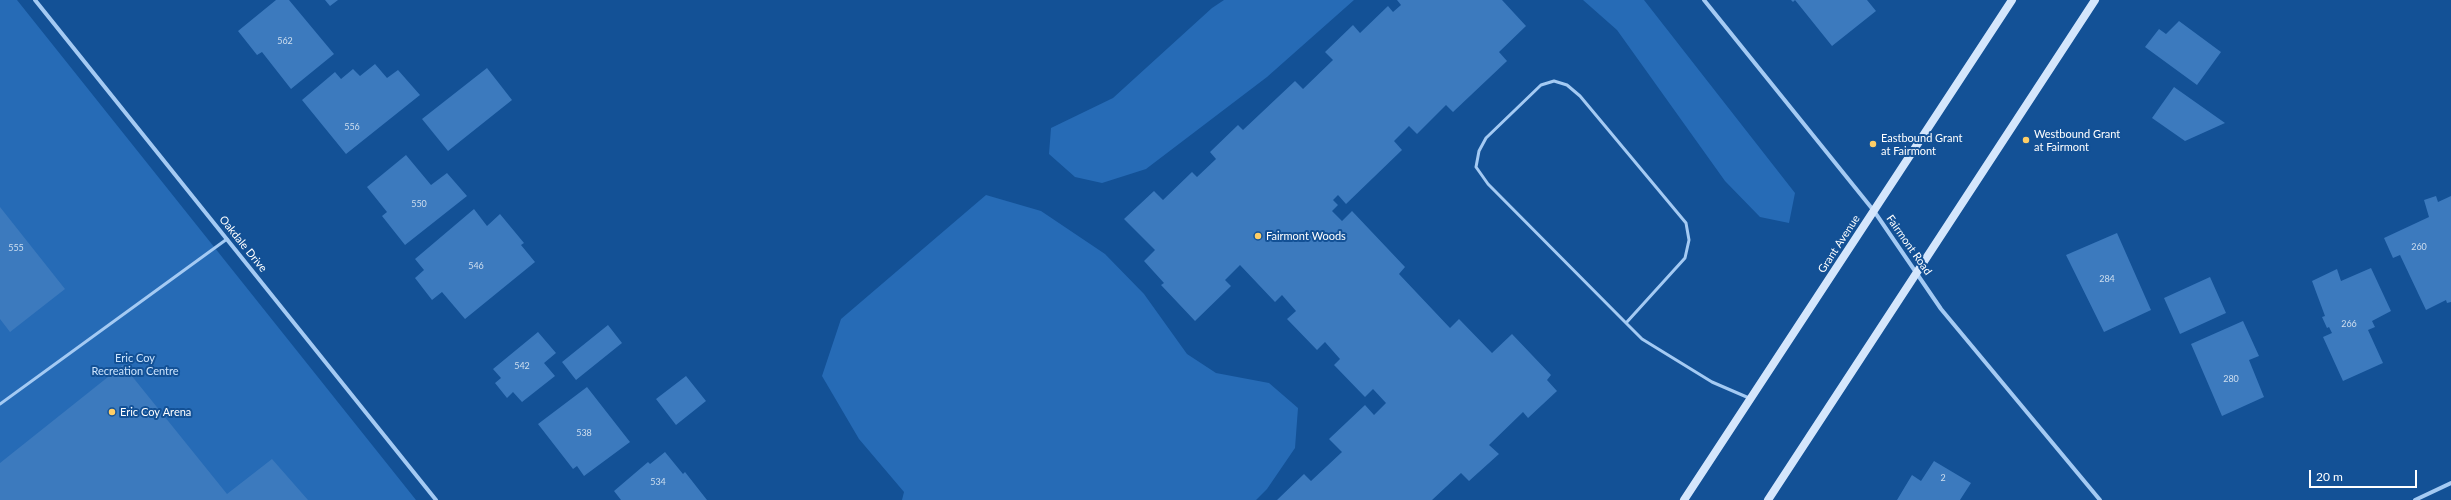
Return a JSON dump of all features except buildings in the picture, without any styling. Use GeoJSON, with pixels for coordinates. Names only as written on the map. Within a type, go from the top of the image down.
{"type":"FeatureCollection","features":[{"type":"Feature","properties":{"kind":"main road","name":"Grant Avenue"},"geometry":{"type":"LineString","coordinates":[[1684,500],[2012,0]]}},
{"type":"Feature","properties":{"kind":"main road"},"geometry":{"type":"LineString","coordinates":[[1768,500],[1918,273],[2095,0]]}},
{"type":"Feature","properties":{"kind":"street","name":"Oakdale Drive"},"geometry":{"type":"LineString","coordinates":[[35,0],[436,500]]}},
{"type":"Feature","properties":{"kind":"street","name":"Fairmont Road"},"geometry":{"type":"LineString","coordinates":[[1704,0],[1874,212],[1942,309],[2100,500]]}},
{"type":"Feature","properties":{"kind":"street"},"geometry":{"type":"LineString","coordinates":[[2415,500],[2451,483]]}},
{"type":"Feature","properties":{"kind":"lane"},"geometry":{"type":"LineString","coordinates":[[1626,323],[1685,258],[1689,240],[1686,223],[1580,96],[1567,84],[1554,81],[1541,85],[1486,138],[1479,151],[1476,167],[1488,184],[1626,323],[1642,339],[1712,382],[1751,399]]}},
{"type":"Feature","properties":{"kind":"lane"},"geometry":{"type":"LineString","coordinates":[[0,404],[227,239]]}},
{"type":"Feature","properties":{"kind":"green space","name":"Eric Coy Recreation Centre"},"geometry":{"type":"Polygon","coordinates":[[[0,0],[17,0],[416,500],[0,500],[0,0]]]}},
{"type":"Feature","properties":{"kind":"green space"},"geometry":{"type":"Polygon","coordinates":[[[1224,0],[1354,0],[1267,77],[1146,169],[1102,183],[1075,177],[1049,154],[1051,128],[1113,98],[1212,8],[1224,0]]]}},
{"type":"Feature","properties":{"kind":"green space"},"geometry":{"type":"Polygon","coordinates":[[[1583,0],[1644,0],[1795,193],[1789,223],[1760,217],[1725,181],[1617,30],[1583,0]]]}},
{"type":"Feature","properties":{"kind":"green space"},"geometry":{"type":"Polygon","coordinates":[[[986,195],[1041,211],[1105,254],[1144,294],[1187,354],[1216,373],[1269,383],[1298,408],[1295,448],[1267,489],[1256,500],[902,500],[904,492],[859,439],[822,376],[841,319],[986,195]]]}},
{"type":"Feature","properties":{"kind":"place","name":"Westbound Grant at Fairmont"},"geometry":{"type":"Point","coordinates":[2026,140]}},
{"type":"Feature","properties":{"kind":"place","name":"Eastbound Grant at Fairmont"},"geometry":{"type":"Point","coordinates":[1873,144]}},
{"type":"Feature","properties":{"kind":"place","name":"Fairmont Woods"},"geometry":{"type":"Point","coordinates":[1258,236]}},
{"type":"Feature","properties":{"kind":"place","name":"Eric Coy Arena"},"geometry":{"type":"Point","coordinates":[112,412]}}]}
